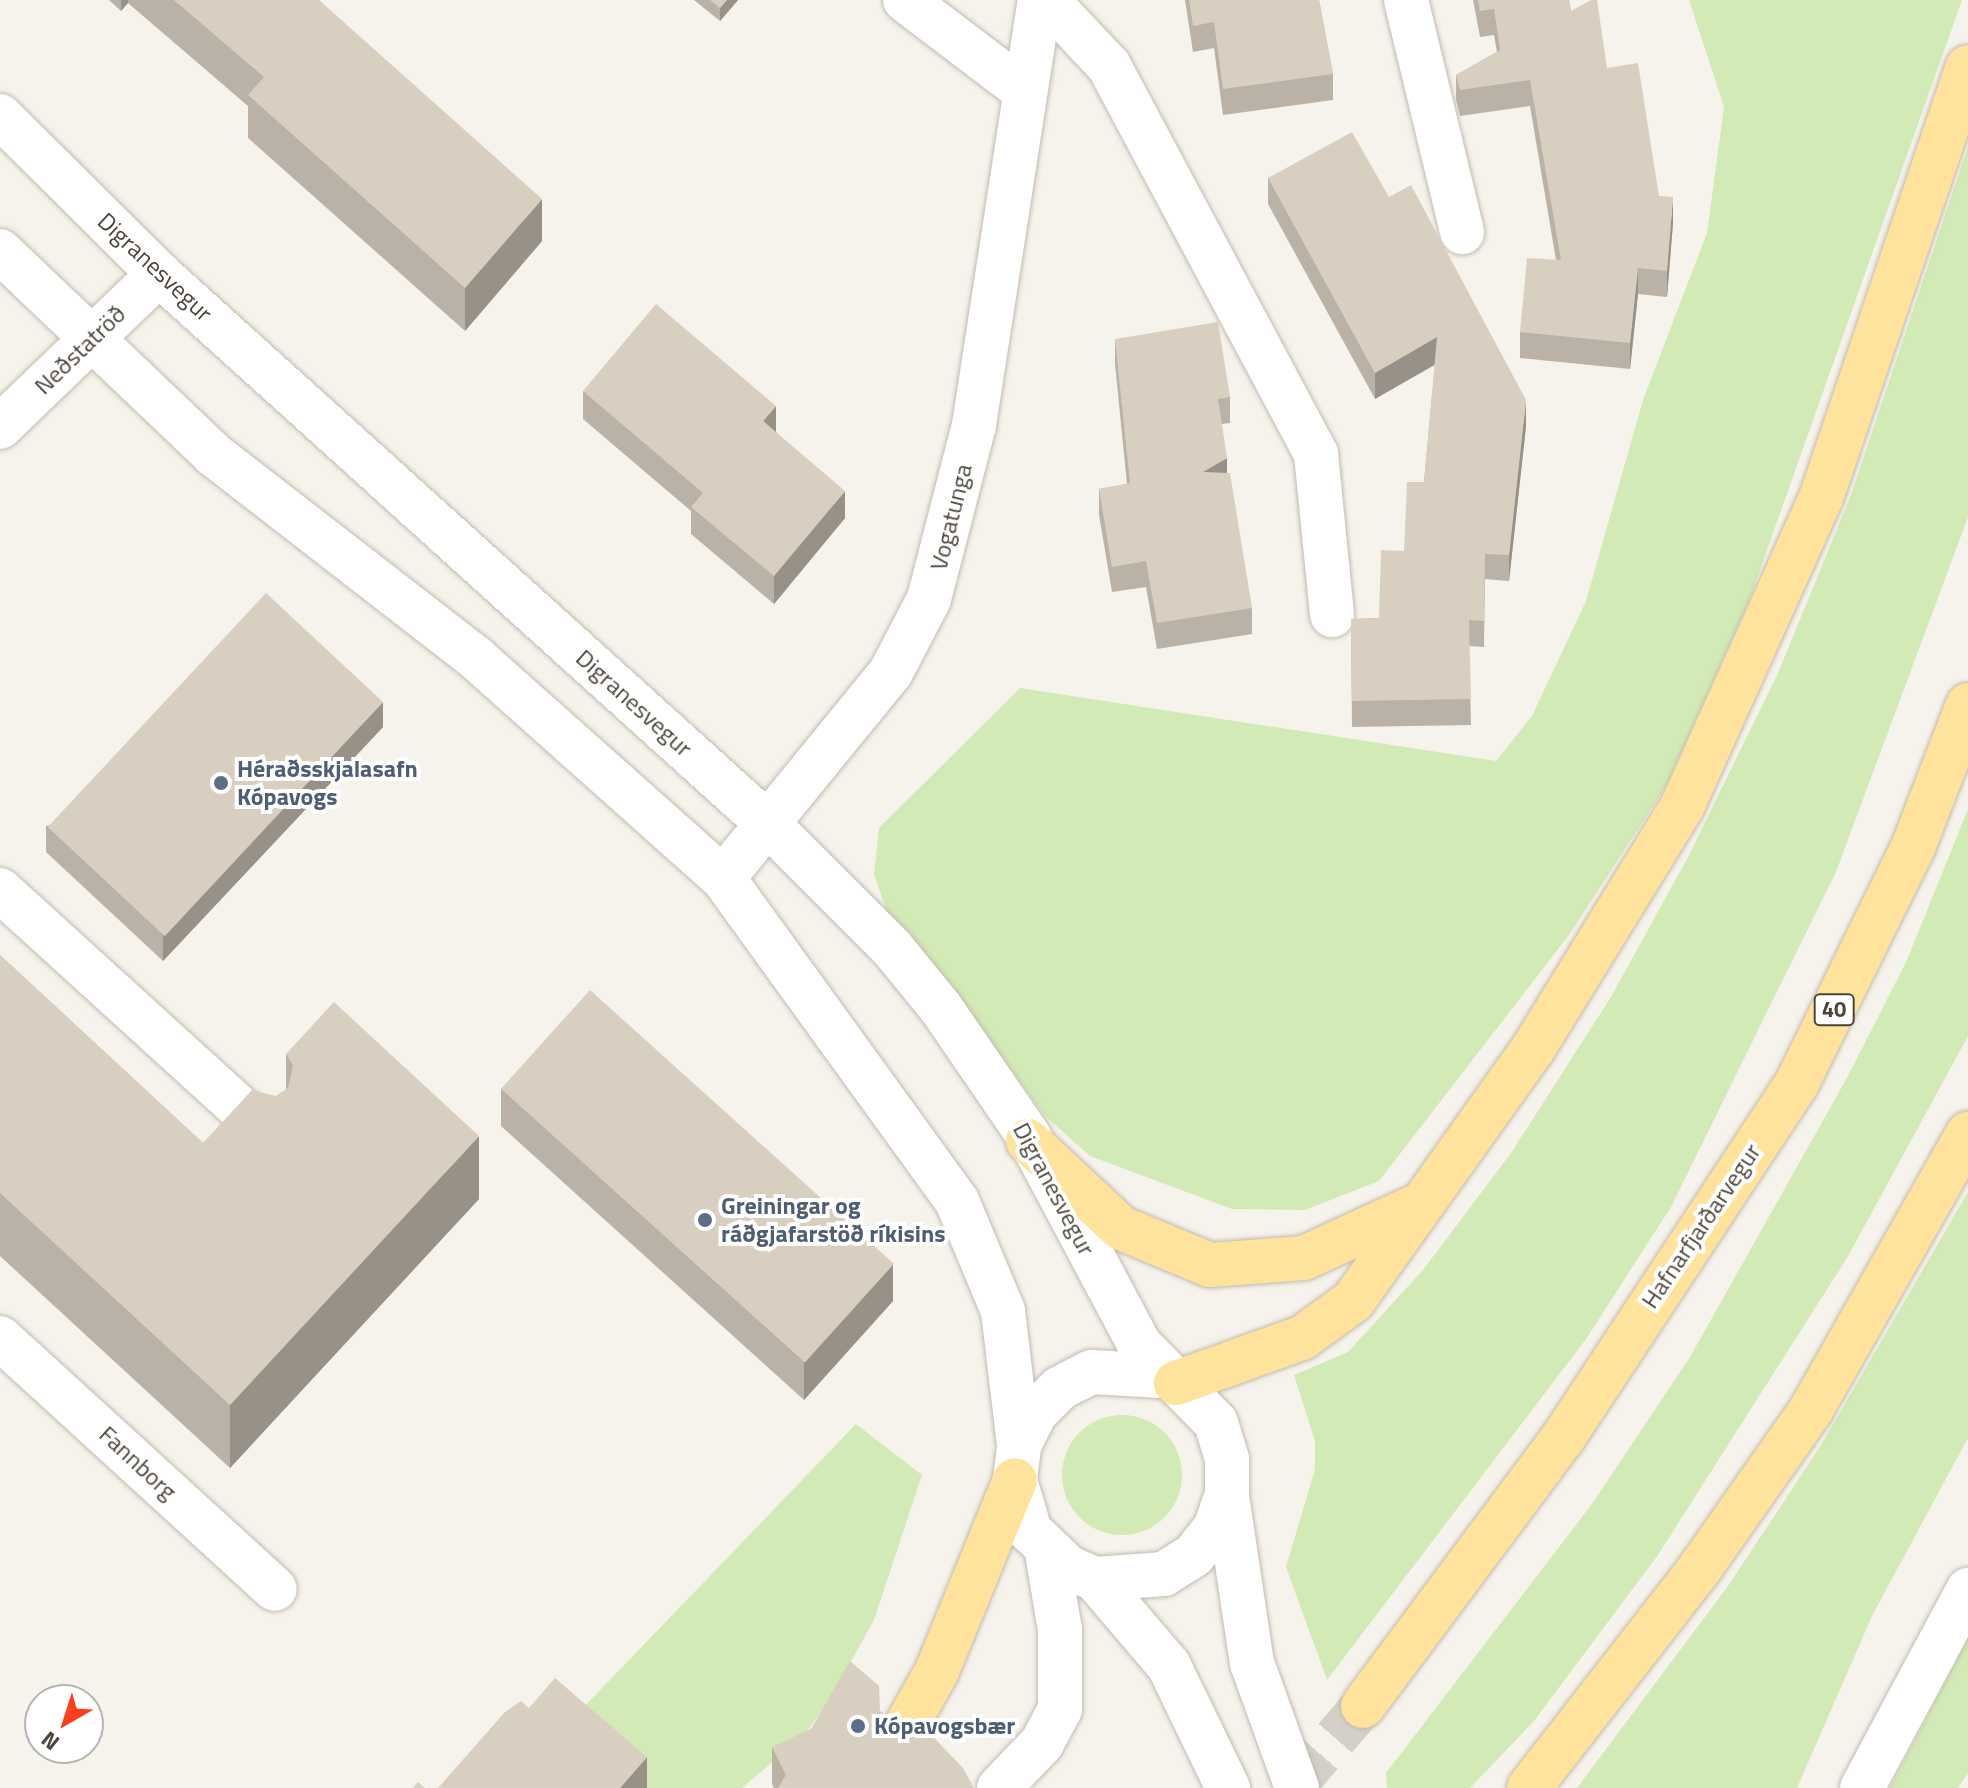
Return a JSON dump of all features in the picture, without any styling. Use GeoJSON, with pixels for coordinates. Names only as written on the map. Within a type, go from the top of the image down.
{"type":"FeatureCollection","features":[{"type":"Feature","properties":{"kind":"main road"},"geometry":{"type":"LineString","coordinates":[[1169,1379],[1332,1321],[1431,1197],[1682,807],[1745,675],[1821,498],[1968,67]]}},
{"type":"Feature","properties":{"kind":"main road","name":"Hafnarfjarðarvegur"},"geometry":{"type":"LineString","coordinates":[[1363,1706],[1563,1438],[1797,1083],[1914,845],[1968,705]]}},
{"type":"Feature","properties":{"kind":"main road"},"geometry":{"type":"LineString","coordinates":[[1529,1788],[1700,1568],[1811,1410],[1968,1134]]}},
{"type":"Feature","properties":{"kind":"main road"},"geometry":{"type":"LineString","coordinates":[[1028,1141],[1121,1228],[1170,1255],[1210,1265],[1304,1258],[1351,1243],[1431,1197]]}},
{"type":"Feature","properties":{"kind":"main road"},"geometry":{"type":"LineString","coordinates":[[901,1735],[937,1671],[1017,1463]]}},
{"type":"Feature","properties":{"kind":"street"},"geometry":{"type":"LineString","coordinates":[[905,0],[1025,91]]}},
{"type":"Feature","properties":{"kind":"street","name":"Vogatunga"},"geometry":{"type":"LineString","coordinates":[[723,878],[769,825],[908,648],[929,599],[974,425],[1040,0]]}},
{"type":"Feature","properties":{"kind":"street"},"geometry":{"type":"LineString","coordinates":[[1047,0],[1109,66],[1316,454],[1332,615]]}},
{"type":"Feature","properties":{"kind":"street"},"geometry":{"type":"LineString","coordinates":[[1406,0],[1462,232]]}},
{"type":"Feature","properties":{"kind":"street","name":"Digranesvegur"},"geometry":{"type":"LineString","coordinates":[[0,116],[159,274],[769,825],[892,948],[981,1064],[1028,1141],[1119,1312],[1169,1379]]}},
{"type":"Feature","properties":{"kind":"street"},"geometry":{"type":"LineString","coordinates":[[0,251],[89,342],[213,454],[477,659],[723,878],[957,1201],[1003,1311],[1017,1463],[1030,1531],[1047,1552],[1095,1579],[1169,1666],[1228,1788]]}},
{"type":"Feature","properties":{"kind":"street","name":"Neðstatröð"},"geometry":{"type":"LineString","coordinates":[[0,427],[159,274]]}},
{"type":"Feature","properties":{"kind":"street"},"geometry":{"type":"LineString","coordinates":[[0,890],[269,1135]]}},
{"type":"Feature","properties":{"kind":"street","name":"Fannborg"},"geometry":{"type":"LineString","coordinates":[[0,1338],[275,1589]]}},
{"type":"Feature","properties":{"kind":"street"},"geometry":{"type":"LineString","coordinates":[[1017,1463],[1035,1413],[1082,1377],[1127,1369],[1169,1379],[1216,1423],[1227,1459],[1227,1494],[1252,1663],[1297,1788]]}},
{"type":"Feature","properties":{"kind":"street"},"geometry":{"type":"LineString","coordinates":[[1095,1579],[1130,1582],[1164,1574],[1215,1528],[1227,1494]]}},
{"type":"Feature","properties":{"kind":"street"},"geometry":{"type":"LineString","coordinates":[[999,1788],[1042,1743],[1060,1709],[1060,1630],[1047,1552]]}},
{"type":"Feature","properties":{"kind":"street"},"geometry":{"type":"LineString","coordinates":[[1862,1788],[1968,1590]]}},
{"type":"Feature","properties":{"kind":"green space"},"geometry":{"type":"Polygon","coordinates":[[[1689,0],[1962,0],[1749,601],[1666,786],[1569,935],[1379,1181],[1305,1210],[1232,1209],[1090,1156],[1045,1116],[954,992],[891,924],[874,874],[879,828],[1020,688],[1496,761],[1532,716],[1586,601],[1643,400],[1707,233],[1724,107],[1689,0]]]}},
{"type":"Feature","properties":{"kind":"green space"},"geometry":{"type":"Polygon","coordinates":[[[1968,147],[1968,517],[1836,872],[1671,1207],[1586,1339],[1327,1680],[1286,1567],[1315,1469],[1315,1441],[1294,1375],[1348,1352],[1423,1270],[1511,1153],[1611,997],[1687,859],[1778,673],[1851,495],[1968,147]]]}},
{"type":"Feature","properties":{"kind":"green space"},"geometry":{"type":"Polygon","coordinates":[[[1968,809],[1968,1036],[1847,1258],[1658,1555],[1534,1721],[1470,1788],[1387,1788],[1386,1773],[1592,1504],[1690,1357],[1848,1076],[1907,960],[1968,809]]]}},
{"type":"Feature","properties":{"kind":"green space"},"geometry":{"type":"Polygon","coordinates":[[[1968,1192],[1968,1438],[1872,1616],[1797,1788],[1577,1788],[1728,1586],[1821,1445],[1968,1192]]]}},
{"type":"Feature","properties":{"kind":"green space"},"geometry":{"type":"Polygon","coordinates":[[[1122,1415],[1145,1420],[1164,1433],[1177,1452],[1182,1475],[1177,1498],[1164,1517],[1145,1530],[1122,1535],[1099,1530],[1080,1517],[1067,1498],[1062,1475],[1067,1452],[1080,1433],[1099,1420],[1122,1415]]]}},
{"type":"Feature","properties":{"kind":"green space"},"geometry":{"type":"Polygon","coordinates":[[[856,1424],[922,1475],[874,1620],[830,1699],[805,1734],[742,1788],[613,1788],[555,1737],[856,1424]]]}},
{"type":"Feature","properties":{"kind":"green space"},"geometry":{"type":"Polygon","coordinates":[[[1968,1638],[1968,1773],[1958,1788],[1890,1788],[1968,1638]]]}},
{"type":"Feature","properties":{"kind":"building"},"geometry":{"type":"Polygon","coordinates":[[[174,0],[319,0],[542,199],[465,288],[248,95],[264,77],[174,0]]]}},
{"type":"Feature","properties":{"kind":"building"},"geometry":{"type":"Polygon","coordinates":[[[710,0],[727,0],[720,8],[710,0]]]}},
{"type":"Feature","properties":{"kind":"building"},"geometry":{"type":"Polygon","coordinates":[[[1189,0],[1319,0],[1333,74],[1223,89],[1214,22],[1193,26],[1189,0]]]}},
{"type":"Feature","properties":{"kind":"building"},"geometry":{"type":"Polygon","coordinates":[[[1478,0],[1569,0],[1571,11],[1597,0],[1607,68],[1638,63],[1659,196],[1673,197],[1667,271],[1638,268],[1630,343],[1520,332],[1527,258],[1561,260],[1530,80],[1460,90],[1456,75],[1500,50],[1494,9],[1480,11],[1478,0]]]}},
{"type":"Feature","properties":{"kind":"building"},"geometry":{"type":"Polygon","coordinates":[[[1352,132],[1389,197],[1411,185],[1526,400],[1509,555],[1485,554],[1484,621],[1469,620],[1471,699],[1352,701],[1351,619],[1379,618],[1381,550],[1404,551],[1407,482],[1424,482],[1437,337],[1375,373],[1268,178],[1352,132]]]}},
{"type":"Feature","properties":{"kind":"building"},"geometry":{"type":"Polygon","coordinates":[[[656,304],[776,406],[763,421],[845,491],[774,576],[691,507],[703,493],[583,391],[656,304]]]}},
{"type":"Feature","properties":{"kind":"building"},"geometry":{"type":"Polygon","coordinates":[[[1218,322],[1230,397],[1218,399],[1227,458],[1203,472],[1230,473],[1252,608],[1157,623],[1146,561],[1112,567],[1099,489],[1130,483],[1115,339],[1218,322]]]}},
{"type":"Feature","properties":{"kind":"building","name":"Héraðsskjalasafn Kópavogs"},"geometry":{"type":"Polygon","coordinates":[[[266,593],[383,702],[165,936],[48,827],[266,593]]]}},
{"type":"Feature","properties":{"kind":"building"},"geometry":{"type":"Polygon","coordinates":[[[0,955],[203,1143],[252,1090],[276,1096],[288,1088],[293,1065],[286,1054],[334,1002],[479,1136],[230,1405],[0,1193],[0,955]]]}},
{"type":"Feature","properties":{"kind":"building","name":"Greiningar og ráðgjafarstöð ríkisins"},"geometry":{"type":"Polygon","coordinates":[[[590,990],[894,1264],[805,1363],[501,1089],[590,990]]]}},
{"type":"Feature","properties":{"kind":"building"},"geometry":{"type":"Polygon","coordinates":[[[850,1661],[879,1686],[880,1711],[900,1723],[915,1718],[963,1768],[974,1788],[778,1788],[786,1775],[772,1747],[811,1729],[850,1661]]]}},
{"type":"Feature","properties":{"kind":"building"},"geometry":{"type":"Polygon","coordinates":[[[555,1678],[647,1757],[620,1788],[438,1788],[505,1712],[521,1701],[529,1708],[555,1678]]]}},
{"type":"Feature","properties":{"kind":"tunnel"},"geometry":{"type":"LineString","coordinates":[[1292,1788],[1363,1706]]}},
{"type":"Feature","properties":{"kind":"place","name":"Héraðsskjalasafn Kópavogs"},"geometry":{"type":"Point","coordinates":[221,783]}},
{"type":"Feature","properties":{"kind":"place","name":"Greiningar og ráðgjafarstöð ríkisins"},"geometry":{"type":"Point","coordinates":[705,1220]}},
{"type":"Feature","properties":{"kind":"place","name":"Kópavogsbær"},"geometry":{"type":"Point","coordinates":[858,1726]}}]}
